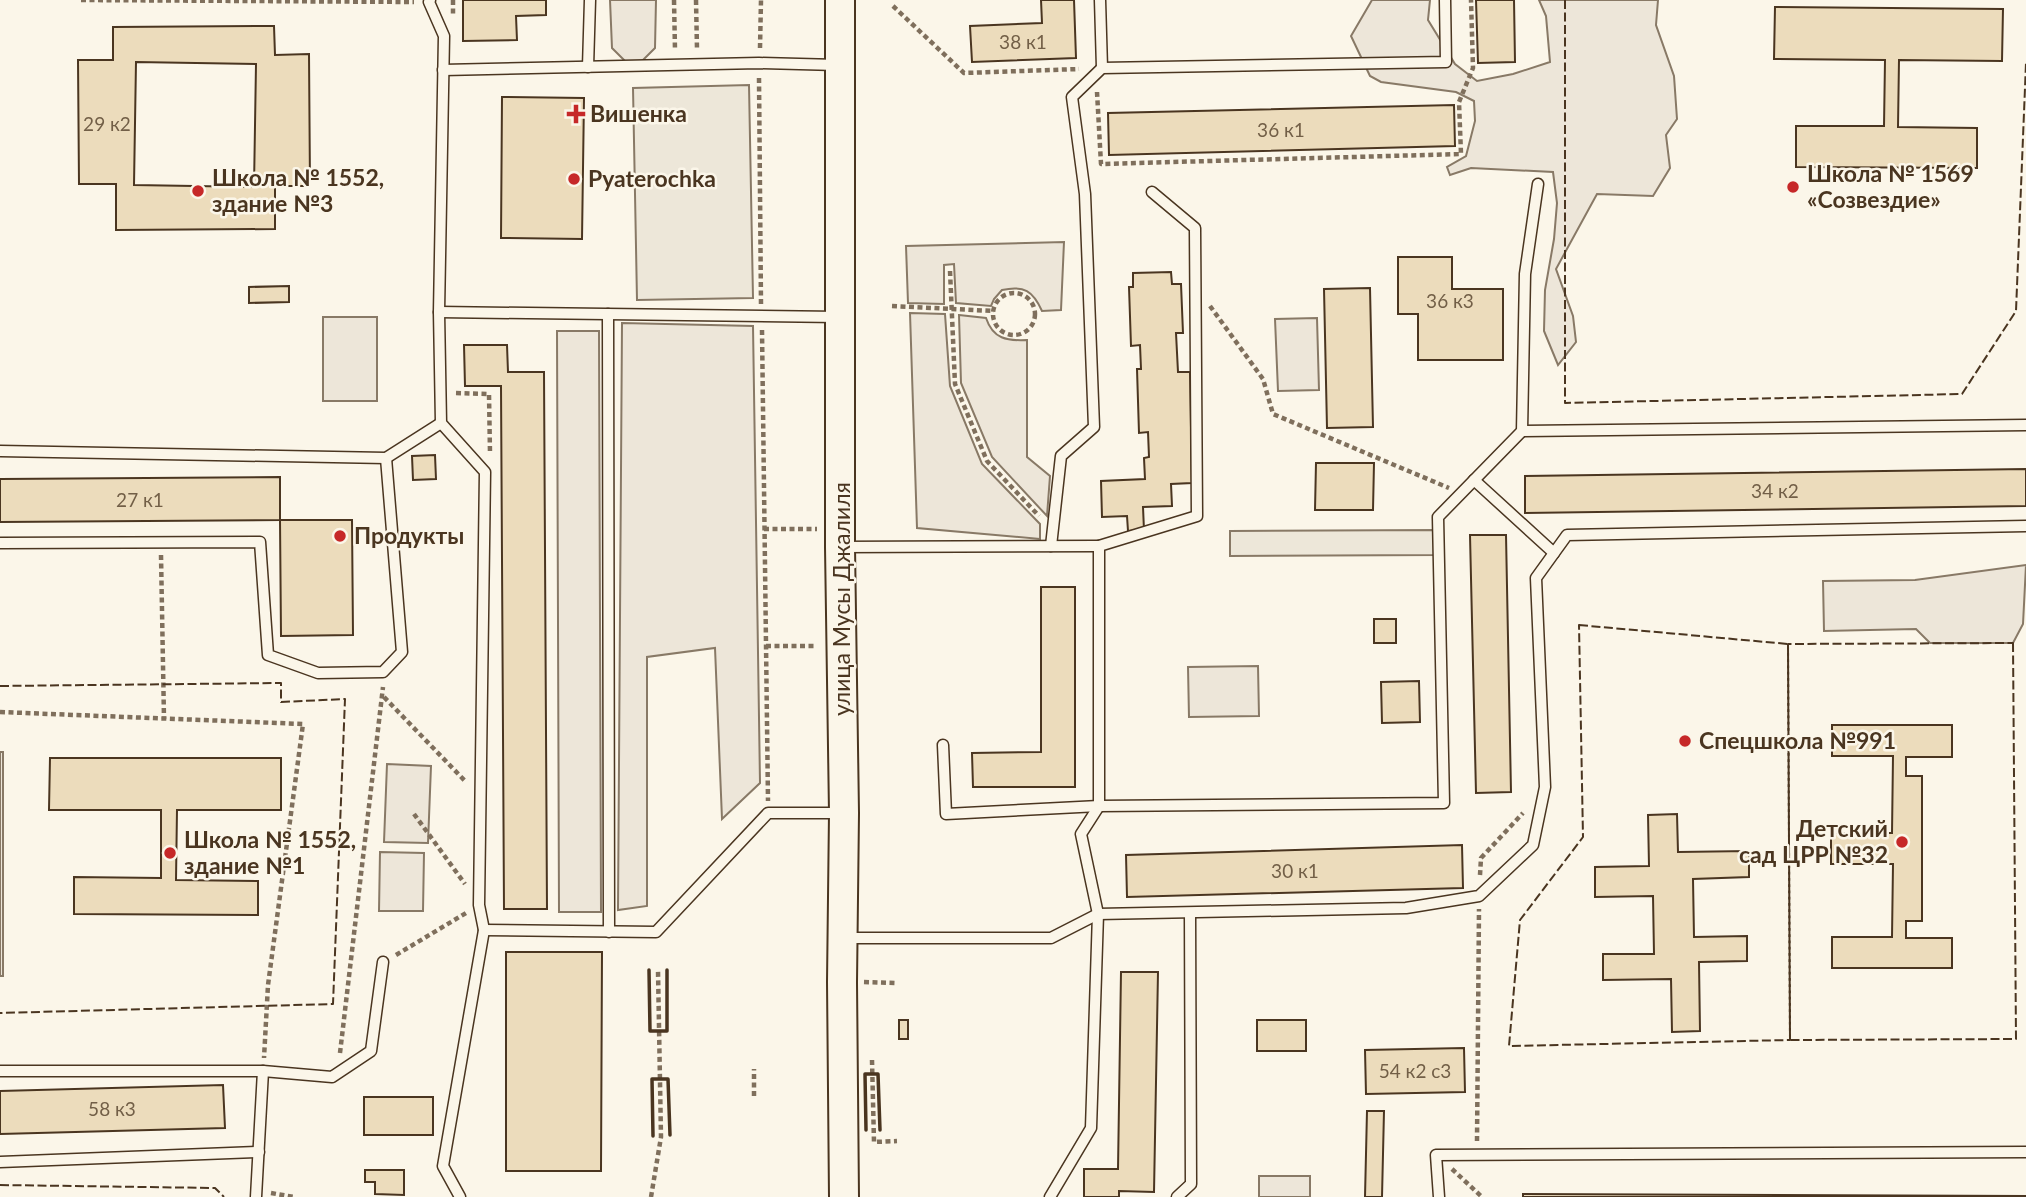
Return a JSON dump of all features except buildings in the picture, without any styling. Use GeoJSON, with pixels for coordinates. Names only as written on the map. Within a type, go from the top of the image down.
{"type":"FeatureCollection","features":[{"type":"Feature","properties":{"kind":"main road","name":"улица Мусы Джалиля"},"geometry":{"type":"LineString","coordinates":[[841,0],[840,547],[844,813],[844,1197]]}},
{"type":"Feature","properties":{"kind":"lane"},"geometry":{"type":"LineString","coordinates":[[588,67],[590,0]]}},
{"type":"Feature","properties":{"kind":"lane"},"geometry":{"type":"LineString","coordinates":[[1100,0],[1102,68]]}},
{"type":"Feature","properties":{"kind":"lane"},"geometry":{"type":"LineString","coordinates":[[1051,546],[1061,456],[1094,428],[1085,194],[1072,97],[1102,68],[1446,62],[1445,0]]}},
{"type":"Feature","properties":{"kind":"lane"},"geometry":{"type":"LineString","coordinates":[[430,1],[443,36],[439,312],[441,423],[485,472],[479,905],[484,930],[443,1166],[460,1197]]}},
{"type":"Feature","properties":{"kind":"lane"},"geometry":{"type":"LineString","coordinates":[[443,70],[759,63],[840,65]]}},
{"type":"Feature","properties":{"kind":"lane"},"geometry":{"type":"LineString","coordinates":[[943,745],[946,814],[1099,806],[1444,803],[1437,517],[1522,431],[1525,274],[1538,184]]}},
{"type":"Feature","properties":{"kind":"lane"},"geometry":{"type":"LineString","coordinates":[[840,547],[1099,546],[1197,516],[1195,228],[1152,192]]}},
{"type":"Feature","properties":{"kind":"lane"},"geometry":{"type":"LineString","coordinates":[[439,312],[842,318]]}},
{"type":"Feature","properties":{"kind":"lane"},"geometry":{"type":"LineString","coordinates":[[608,314],[609,932]]}},
{"type":"Feature","properties":{"kind":"lane"},"geometry":{"type":"LineString","coordinates":[[0,451],[386,458],[441,423]]}},
{"type":"Feature","properties":{"kind":"lane"},"geometry":{"type":"LineString","coordinates":[[1522,431],[2026,425]]}},
{"type":"Feature","properties":{"kind":"lane"},"geometry":{"type":"LineString","coordinates":[[0,543],[260,542],[268,655],[318,673],[383,672],[402,652],[386,458]]}},
{"type":"Feature","properties":{"kind":"lane"},"geometry":{"type":"LineString","coordinates":[[1474,480],[1554,553]]}},
{"type":"Feature","properties":{"kind":"lane"},"geometry":{"type":"LineString","coordinates":[[842,938],[1051,937],[1098,914],[1406,908],[1479,897],[1533,845],[1545,787],[1536,578],[1567,535],[2026,526]]}},
{"type":"Feature","properties":{"kind":"lane"},"geometry":{"type":"LineString","coordinates":[[1050,1197],[1091,1128],[1098,914],[1081,834],[1099,806],[1099,546]]}},
{"type":"Feature","properties":{"kind":"lane"},"geometry":{"type":"LineString","coordinates":[[484,930],[656,933],[768,813],[844,813]]}},
{"type":"Feature","properties":{"kind":"lane"},"geometry":{"type":"LineString","coordinates":[[1177,1197],[1191,1184],[1190,913]]}},
{"type":"Feature","properties":{"kind":"lane"},"geometry":{"type":"LineString","coordinates":[[0,1072],[263,1071],[332,1077],[371,1051],[383,962]]}},
{"type":"Feature","properties":{"kind":"lane"},"geometry":{"type":"LineString","coordinates":[[257,1194],[263,1071]]}},
{"type":"Feature","properties":{"kind":"lane"},"geometry":{"type":"LineString","coordinates":[[0,1162],[259,1152]]}},
{"type":"Feature","properties":{"kind":"lane"},"geometry":{"type":"LineString","coordinates":[[1439,1197],[1436,1155],[2026,1152]]}},
{"type":"Feature","properties":{"kind":"path"},"geometry":{"type":"LineString","coordinates":[[81,0],[430,1]]}},
{"type":"Feature","properties":{"kind":"path"},"geometry":{"type":"LineString","coordinates":[[674,0],[675,65]]}},
{"type":"Feature","properties":{"kind":"path"},"geometry":{"type":"LineString","coordinates":[[696,0],[697,64]]}},
{"type":"Feature","properties":{"kind":"path"},"geometry":{"type":"LineString","coordinates":[[761,0],[761,317],[768,813]]}},
{"type":"Feature","properties":{"kind":"path"},"geometry":{"type":"LineString","coordinates":[[892,6],[964,73],[1088,68],[1099,96],[1101,164],[1461,154],[1459,102],[1472,68],[1471,0]]}},
{"type":"Feature","properties":{"kind":"path"},"geometry":{"type":"LineString","coordinates":[[950,271],[955,384],[987,461],[1053,530]]}},
{"type":"Feature","properties":{"kind":"path"},"geometry":{"type":"LineString","coordinates":[[1195,286],[1263,379],[1273,414],[1461,493]]}},
{"type":"Feature","properties":{"kind":"path"},"geometry":{"type":"LineString","coordinates":[[1022,294],[1030,299],[1035,317],[1032,325],[1025,331],[1007,333],[999,328],[994,311],[997,302],[1004,295],[1022,294]]}},
{"type":"Feature","properties":{"kind":"path"},"geometry":{"type":"LineString","coordinates":[[892,306],[994,311]]}},
{"type":"Feature","properties":{"kind":"path"},"geometry":{"type":"LineString","coordinates":[[160,542],[164,719]]}},
{"type":"Feature","properties":{"kind":"path"},"geometry":{"type":"LineString","coordinates":[[766,646],[819,646]]}},
{"type":"Feature","properties":{"kind":"path"},"geometry":{"type":"LineString","coordinates":[[337,1074],[383,696],[480,795]]}},
{"type":"Feature","properties":{"kind":"path"},"geometry":{"type":"LineString","coordinates":[[0,712],[303,724],[268,985],[263,1071]]}},
{"type":"Feature","properties":{"kind":"path"},"geometry":{"type":"LineString","coordinates":[[1476,1155],[1481,858],[1529,807]]}},
{"type":"Feature","properties":{"kind":"path"},"geometry":{"type":"LineString","coordinates":[[383,962],[479,905],[414,814]]}},
{"type":"Feature","properties":{"kind":"path"},"geometry":{"type":"LineString","coordinates":[[651,1197],[662,1137],[658,971]]}},
{"type":"Feature","properties":{"kind":"path"},"geometry":{"type":"LineString","coordinates":[[872,1060],[874,1142],[897,1141]]}},
{"type":"Feature","properties":{"kind":"path"},"geometry":{"type":"LineString","coordinates":[[754,1069],[754,1096]]}},
{"type":"Feature","properties":{"kind":"path"},"geometry":{"type":"LineString","coordinates":[[1436,1155],[1482,1197]]}},
{"type":"Feature","properties":{"kind":"path"},"geometry":{"type":"LineString","coordinates":[[257,1194],[294,1197]]}},
{"type":"Feature","properties":{"kind":"shaded area"},"geometry":{"type":"Polygon","coordinates":[[[610,0],[656,0],[655,48],[642,61],[625,61],[612,48],[610,0]]]}},
{"type":"Feature","properties":{"kind":"shaded area"},"geometry":{"type":"Polygon","coordinates":[[[1372,0],[1430,0],[1428,20],[1455,64],[1477,81],[1513,74],[1550,62],[1546,16],[1539,0],[1658,0],[1656,25],[1674,76],[1677,119],[1666,135],[1670,168],[1653,196],[1597,194],[1556,269],[1573,316],[1576,342],[1558,365],[1544,331],[1545,290],[1557,203],[1553,172],[1471,168],[1450,175],[1447,167],[1466,156],[1475,121],[1474,101],[1456,92],[1381,82],[1370,76],[1351,36],[1372,0]]]}},
{"type":"Feature","properties":{"kind":"shaded area"},"geometry":{"type":"Polygon","coordinates":[[[749,85],[753,298],[637,300],[633,88],[749,85]]]}},
{"type":"Feature","properties":{"kind":"shaded area"},"geometry":{"type":"Polygon","coordinates":[[[1064,242],[1061,310],[1042,311],[1031,294],[1016,288],[1002,290],[991,306],[956,303],[954,264],[944,265],[944,304],[908,303],[906,246],[1064,242]]]}},
{"type":"Feature","properties":{"kind":"shaded area"},"geometry":{"type":"Polygon","coordinates":[[[910,313],[945,314],[950,386],[982,464],[1040,524],[1040,539],[917,528],[910,313]]]}},
{"type":"Feature","properties":{"kind":"shaded area"},"geometry":{"type":"Polygon","coordinates":[[[959,315],[986,318],[993,330],[1002,337],[1027,340],[1027,457],[1050,476],[1047,516],[992,457],[961,383],[959,315]]]}},
{"type":"Feature","properties":{"kind":"shaded area"},"geometry":{"type":"Polygon","coordinates":[[[323,317],[377,317],[377,401],[323,401],[323,317]]]}},
{"type":"Feature","properties":{"kind":"shaded area"},"geometry":{"type":"Polygon","coordinates":[[[1317,318],[1319,390],[1278,391],[1275,319],[1317,318]]]}},
{"type":"Feature","properties":{"kind":"shaded area"},"geometry":{"type":"Polygon","coordinates":[[[622,323],[753,326],[760,783],[722,819],[715,648],[647,657],[647,906],[618,910],[622,323]]]}},
{"type":"Feature","properties":{"kind":"shaded area"},"geometry":{"type":"Polygon","coordinates":[[[557,331],[599,331],[601,912],[559,912],[557,331]]]}},
{"type":"Feature","properties":{"kind":"shaded area"},"geometry":{"type":"Polygon","coordinates":[[[1438,530],[1438,555],[1230,556],[1230,531],[1438,530]]]}},
{"type":"Feature","properties":{"kind":"shaded area"},"geometry":{"type":"Polygon","coordinates":[[[2026,565],[2023,624],[2013,643],[1930,643],[1916,629],[1824,631],[1823,581],[1915,580],[2026,565]]]}},
{"type":"Feature","properties":{"kind":"shaded area"},"geometry":{"type":"Polygon","coordinates":[[[1258,666],[1259,716],[1189,717],[1188,667],[1258,666]]]}},
{"type":"Feature","properties":{"kind":"shaded area"},"geometry":{"type":"Polygon","coordinates":[[[0,752],[3,752],[3,976],[0,976],[0,752]]]}},
{"type":"Feature","properties":{"kind":"shaded area"},"geometry":{"type":"Polygon","coordinates":[[[387,764],[431,766],[428,843],[384,842],[387,764]]]}},
{"type":"Feature","properties":{"kind":"shaded area"},"geometry":{"type":"Polygon","coordinates":[[[380,852],[424,853],[423,911],[379,911],[380,852]]]}},
{"type":"Feature","properties":{"kind":"shaded area"},"geometry":{"type":"Polygon","coordinates":[[[1259,1176],[1310,1176],[1310,1197],[1259,1197],[1259,1176]]]}},
{"type":"Feature","properties":{"kind":"fence"},"geometry":{"type":"LineString","coordinates":[[1565,0],[1565,403],[1962,394],[2016,311],[2026,63]]}},
{"type":"Feature","properties":{"kind":"fence"},"geometry":{"type":"LineString","coordinates":[[1579,625],[1788,644],[1790,1040],[1509,1046],[1520,920],[1583,837],[1579,625]]}},
{"type":"Feature","properties":{"kind":"fence"},"geometry":{"type":"LineString","coordinates":[[2013,643],[2016,1039],[1790,1040],[1788,644],[2013,643]]}},
{"type":"Feature","properties":{"kind":"fence"},"geometry":{"type":"LineString","coordinates":[[0,686],[281,683],[281,702],[345,699],[333,1004],[0,1013]]}},
{"type":"Feature","properties":{"kind":"fence"},"geometry":{"type":"LineString","coordinates":[[0,1185],[215,1188],[224,1197]]}},
{"type":"Feature","properties":{"kind":"wall"},"geometry":{"type":"LineString","coordinates":[[649,970],[650,1031],[667,1031],[667,970]]}},
{"type":"Feature","properties":{"kind":"wall"},"geometry":{"type":"LineString","coordinates":[[866,1130],[865,1074],[878,1074],[880,1130]]}},
{"type":"Feature","properties":{"kind":"wall"},"geometry":{"type":"LineString","coordinates":[[653,1136],[652,1079],[668,1079],[670,1135]]}},
{"type":"Feature","properties":{"kind":"place","name":"Вишенка"},"geometry":{"type":"Point","coordinates":[576,114]}},
{"type":"Feature","properties":{"kind":"place","name":"Pyaterochka"},"geometry":{"type":"Point","coordinates":[574,179]}},
{"type":"Feature","properties":{"kind":"place","name":"Школа № 1569 «Созвездие»"},"geometry":{"type":"Point","coordinates":[1793,187]}},
{"type":"Feature","properties":{"kind":"place","name":"Школа № 1552, здание №3"},"geometry":{"type":"Point","coordinates":[198,191]}},
{"type":"Feature","properties":{"kind":"place","name":"Продукты"},"geometry":{"type":"Point","coordinates":[340,536]}},
{"type":"Feature","properties":{"kind":"place","name":"Спецшкола №991"},"geometry":{"type":"Point","coordinates":[1685,741]}},
{"type":"Feature","properties":{"kind":"place","name":"Детский сад ЦРР №32"},"geometry":{"type":"Point","coordinates":[1902,842]}},
{"type":"Feature","properties":{"kind":"place","name":"Школа № 1552, здание №1"},"geometry":{"type":"Point","coordinates":[170,853]}}]}
